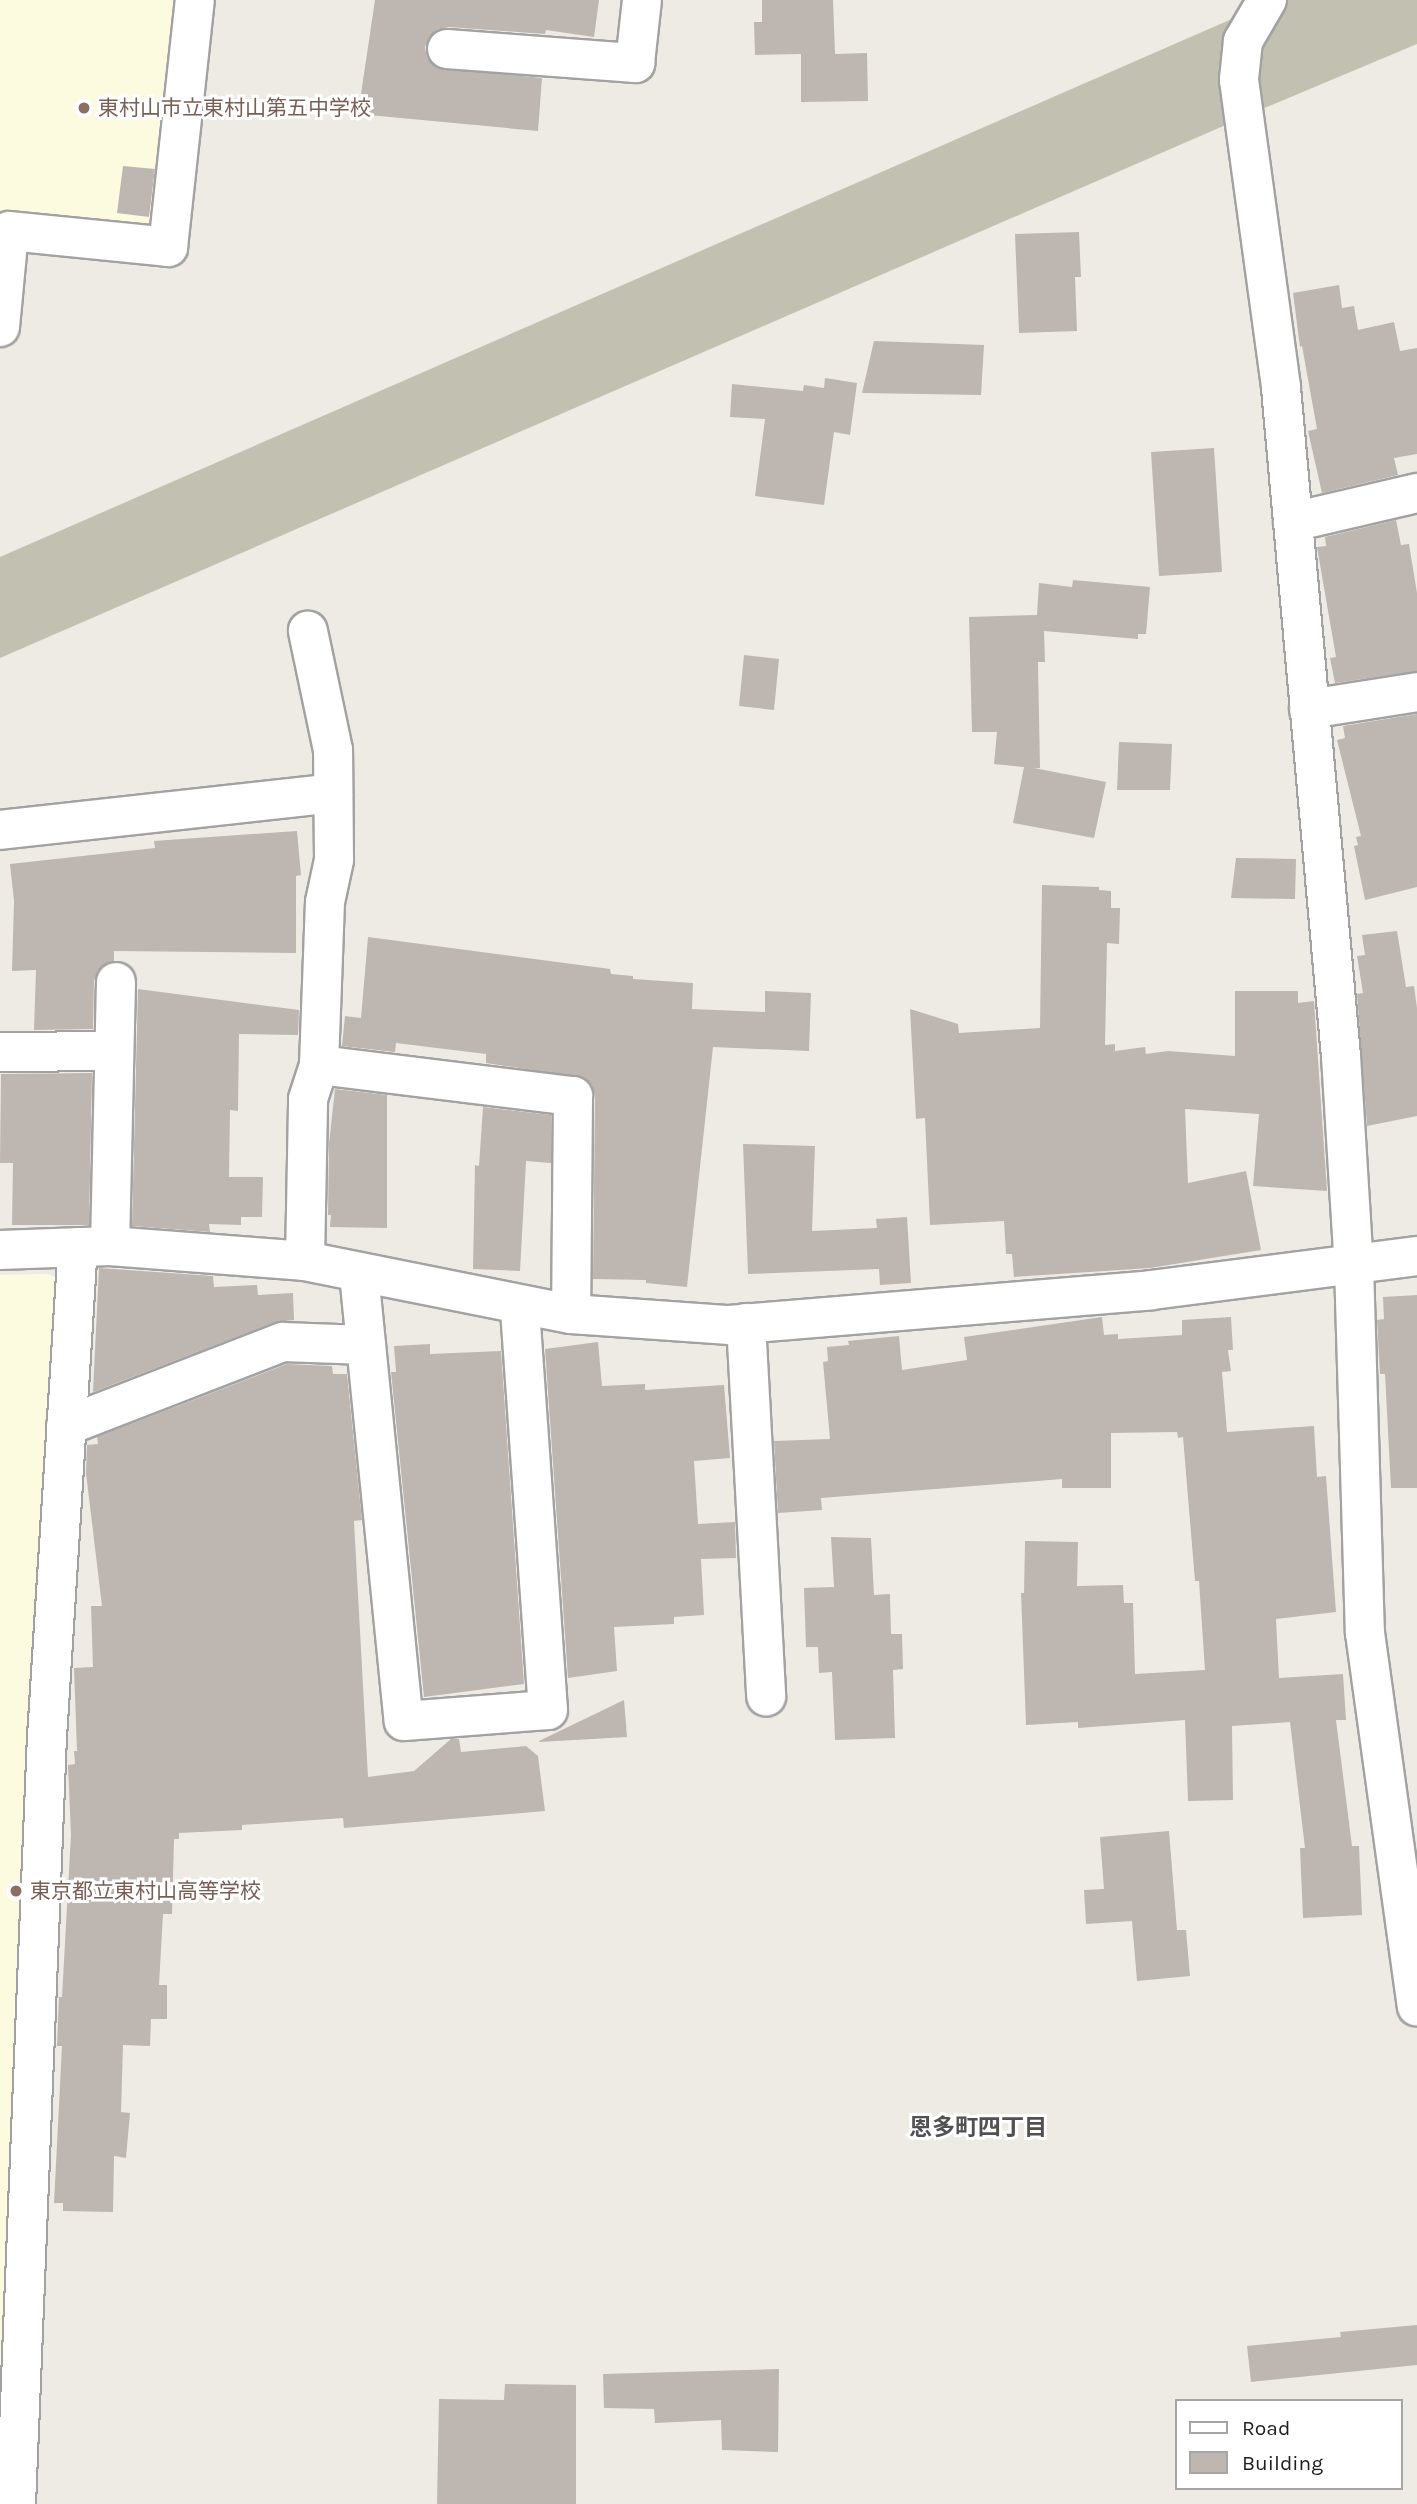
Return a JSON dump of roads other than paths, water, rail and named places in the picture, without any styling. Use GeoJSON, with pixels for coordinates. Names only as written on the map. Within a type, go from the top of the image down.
{"type":"FeatureCollection","features":[{"type":"Feature","properties":{"kind":"street"},"geometry":{"type":"LineString","coordinates":[[0,327],[9,231],[168,247],[195,0]]}},
{"type":"Feature","properties":{"kind":"street"},"geometry":{"type":"LineString","coordinates":[[447,49],[635,63],[642,0]]}},
{"type":"Feature","properties":{"kind":"street"},"geometry":{"type":"LineString","coordinates":[[1267,0],[1243,41],[1239,80],[1281,388],[1340,1043],[1354,1266],[1365,1633],[1417,2006]]}},
{"type":"Feature","properties":{"kind":"street"},"geometry":{"type":"LineString","coordinates":[[1293,522],[1417,493]]}},
{"type":"Feature","properties":{"kind":"street"},"geometry":{"type":"LineString","coordinates":[[305,1261],[308,1099],[319,1065],[325,902],[334,860],[333,750],[308,631]]}},
{"type":"Feature","properties":{"kind":"street"},"geometry":{"type":"LineString","coordinates":[[1309,709],[1417,692]]}},
{"type":"Feature","properties":{"kind":"street"},"geometry":{"type":"LineString","coordinates":[[0,830],[333,793]]}},
{"type":"Feature","properties":{"kind":"street"},"geometry":{"type":"LineString","coordinates":[[16,2504],[47,1737],[66,1426],[94,1246],[114,1051],[116,982]]}},
{"type":"Feature","properties":{"kind":"street"},"geometry":{"type":"LineString","coordinates":[[0,1052],[114,1051]]}},
{"type":"Feature","properties":{"kind":"street"},"geometry":{"type":"LineString","coordinates":[[319,1065],[573,1096],[571,1314]]}},
{"type":"Feature","properties":{"kind":"street"},"geometry":{"type":"LineString","coordinates":[[0,1250],[94,1246],[305,1261],[359,1274],[571,1314],[746,1323],[1152,1290],[1417,1256]]}},
{"type":"Feature","properties":{"kind":"street"},"geometry":{"type":"LineString","coordinates":[[359,1274],[404,1721],[548,1710],[520,1306]]}},
{"type":"Feature","properties":{"kind":"street"},"geometry":{"type":"LineString","coordinates":[[746,1323],[766,1696]]}},
{"type":"Feature","properties":{"kind":"street"},"geometry":{"type":"LineString","coordinates":[[66,1426],[283,1342],[366,1345]]}},
{"type":"Feature","properties":{"kind":"place","name":"東村山市立東村山第五中学校"},"geometry":{"type":"Point","coordinates":[84,108]}},
{"type":"Feature","properties":{"kind":"place","name":"東京都立東村山高等学校"},"geometry":{"type":"Point","coordinates":[16,1891]}},
{"type":"Feature","properties":{"kind":"district","name":"恩多町四丁目"},"geometry":{"type":"Point","coordinates":[978,2128]}}]}
